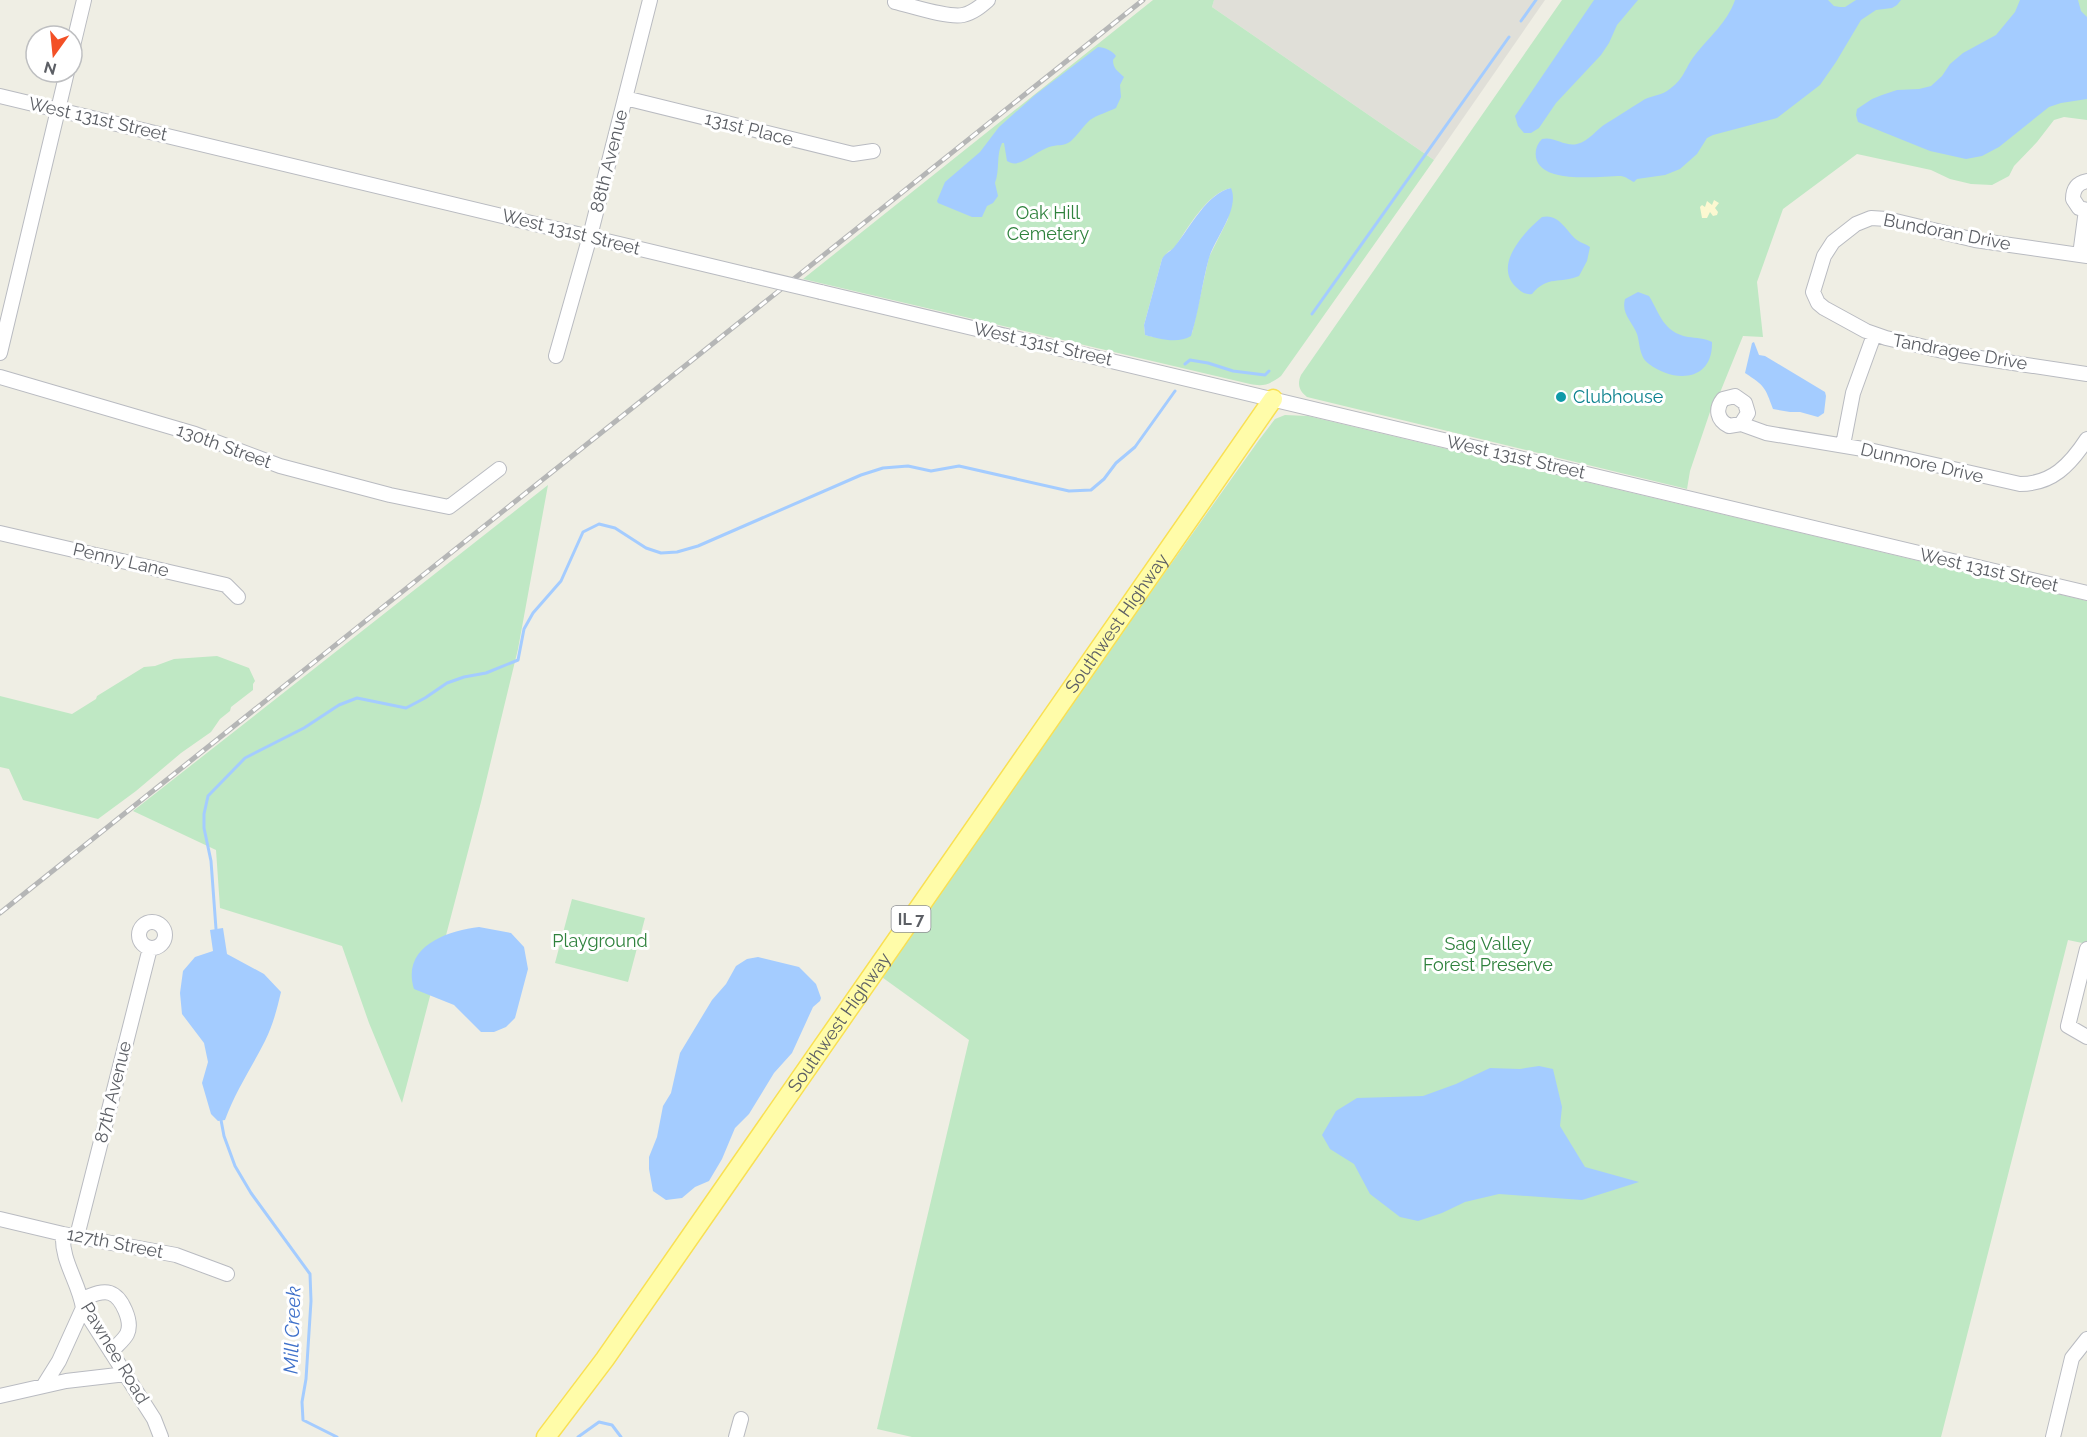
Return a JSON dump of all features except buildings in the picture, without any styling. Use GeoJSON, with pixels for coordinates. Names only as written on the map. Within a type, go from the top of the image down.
{"type":"FeatureCollection","features":[{"type":"Feature","properties":{"kind":"main road","name":"Southwest Highway"},"geometry":{"type":"LineString","coordinates":[[546,1437],[610,1351],[1273,399]]}},
{"type":"Feature","properties":{"kind":"street"},"geometry":{"type":"LineString","coordinates":[[78,24],[84,0]]}},
{"type":"Feature","properties":{"kind":"street","name":"88th Avenue"},"geometry":{"type":"LineString","coordinates":[[556,356],[590,236],[650,0]]}},
{"type":"Feature","properties":{"kind":"street"},"geometry":{"type":"LineString","coordinates":[[896,1],[946,14],[962,15],[970,13],[988,0]]}},
{"type":"Feature","properties":{"kind":"street"},"geometry":{"type":"LineString","coordinates":[[0,353],[64,84]]}},
{"type":"Feature","properties":{"kind":"street","name":"West 131st Street"},"geometry":{"type":"LineString","coordinates":[[0,96],[2087,593]]}},
{"type":"Feature","properties":{"kind":"street","name":"131st Place"},"geometry":{"type":"LineString","coordinates":[[625,98],[853,154],[873,151]]}},
{"type":"Feature","properties":{"kind":"street"},"geometry":{"type":"LineString","coordinates":[[2084,255],[2086,210],[2076,205],[2073,193],[2080,183],[2087,182]]}},
{"type":"Feature","properties":{"kind":"street","name":"Bundoran Drive"},"geometry":{"type":"LineString","coordinates":[[1813,292],[1824,256],[1833,242],[1856,224],[1871,218],[1887,219],[1975,240],[2084,255]]}},
{"type":"Feature","properties":{"kind":"street","name":"Tandragee Drive"},"geometry":{"type":"LineString","coordinates":[[1813,292],[1818,303],[1874,335],[1959,355],[2087,375]]}},
{"type":"Feature","properties":{"kind":"street"},"geometry":{"type":"LineString","coordinates":[[1843,445],[1851,400],[1874,335]]}},
{"type":"Feature","properties":{"kind":"street","name":"130th Street"},"geometry":{"type":"LineString","coordinates":[[0,377],[195,434],[280,466],[390,495],[449,507],[499,469]]}},
{"type":"Feature","properties":{"kind":"street","name":"Dunmore Drive"},"geometry":{"type":"LineString","coordinates":[[1741,424],[1766,433],[1843,445],[2007,483],[2042,482],[2061,472],[2087,439]]}},
{"type":"Feature","properties":{"kind":"street","name":"Penny Lane"},"geometry":{"type":"LineString","coordinates":[[0,533],[226,585],[238,597]]}},
{"type":"Feature","properties":{"kind":"street","name":"87th Avenue"},"geometry":{"type":"LineString","coordinates":[[70,1235],[150,948]]}},
{"type":"Feature","properties":{"kind":"street"},"geometry":{"type":"LineString","coordinates":[[2087,949],[2068,1026],[2087,1037]]}},
{"type":"Feature","properties":{"kind":"street","name":"127th Street"},"geometry":{"type":"LineString","coordinates":[[0,1219],[176,1255],[227,1274]]}},
{"type":"Feature","properties":{"kind":"street","name":"Pawnee Road"},"geometry":{"type":"LineString","coordinates":[[70,1235],[64,1255],[83,1304],[154,1419],[161,1437]]}},
{"type":"Feature","properties":{"kind":"street"},"geometry":{"type":"LineString","coordinates":[[44,1386],[59,1361],[83,1304],[96,1294],[108,1292],[117,1297],[124,1309],[129,1326],[127,1334],[111,1352]]}},
{"type":"Feature","properties":{"kind":"street"},"geometry":{"type":"LineString","coordinates":[[2053,1437],[2072,1358],[2087,1339]]}},
{"type":"Feature","properties":{"kind":"street"},"geometry":{"type":"LineString","coordinates":[[0,1396],[66,1381],[126,1374]]}},
{"type":"Feature","properties":{"kind":"street"},"geometry":{"type":"LineString","coordinates":[[736,1437],[741,1419]]}},
{"type":"Feature","properties":{"kind":"shaded area"},"geometry":{"type":"Polygon","coordinates":[[[1214,0],[1545,0],[1434,160],[1212,7],[1214,0]]]}},
{"type":"Feature","properties":{"kind":"green space","name":"Oak Hill Cemetery"},"geometry":{"type":"Polygon","coordinates":[[[1153,0],[1214,0],[1212,7],[1434,160],[1281,376],[1263,385],[1250,384],[803,279],[1153,0]],[[1231,188],[1222,191],[1206,204],[1174,249],[1162,259],[1144,325],[1145,335],[1168,338],[1192,333],[1209,257],[1228,219],[1231,188]]]}},
{"type":"Feature","properties":{"kind":"green space"},"geometry":{"type":"Polygon","coordinates":[[[1562,0],[2087,0],[2087,120],[2064,117],[2054,120],[2014,166],[2009,176],[1992,185],[1971,184],[1950,179],[1931,170],[1857,154],[1783,209],[1757,282],[1763,337],[1743,336],[1719,395],[1713,403],[1690,471],[1687,489],[1307,397],[1300,387],[1301,375],[1562,0]]]}},
{"type":"Feature","properties":{"kind":"green space","name":"Sag Valley Forest Preserve"},"geometry":{"type":"Polygon","coordinates":[[[1285,415],[1308,416],[2087,601],[2087,944],[2068,940],[1941,1437],[912,1437],[877,1429],[969,1040],[879,975],[1259,440],[1275,419],[1285,415]]]}},
{"type":"Feature","properties":{"kind":"green space"},"geometry":{"type":"Polygon","coordinates":[[[548,485],[518,649],[481,802],[402,1103],[369,1023],[342,946],[220,908],[216,850],[133,811],[548,485]]]}},
{"type":"Feature","properties":{"kind":"green space"},"geometry":{"type":"Polygon","coordinates":[[[217,656],[249,668],[255,681],[253,690],[231,707],[211,732],[98,819],[23,800],[9,769],[0,767],[0,696],[72,714],[144,667],[155,666],[174,659],[217,656]]]}},
{"type":"Feature","properties":{"kind":"green space","name":"Playground"},"geometry":{"type":"Polygon","coordinates":[[[572,899],[645,918],[628,982],[555,963],[572,899]]]}},
{"type":"Feature","properties":{"kind":"sand"},"geometry":{"type":"Polygon","coordinates":[[[1714,200],[1719,203],[1715,208],[1717,215],[1713,216],[1710,212],[1707,218],[1702,218],[1700,207],[1702,205],[1705,207],[1707,201],[1712,205],[1714,200]]]}},
{"type":"Feature","properties":{"kind":"water"},"geometry":{"type":"Polygon","coordinates":[[[1594,0],[1638,0],[1617,25],[1601,55],[1556,103],[1539,128],[1531,133],[1524,133],[1518,126],[1515,116],[1594,0]]]}},
{"type":"Feature","properties":{"kind":"water"},"geometry":{"type":"Polygon","coordinates":[[[1735,0],[1828,0],[1834,6],[1845,7],[1856,0],[1901,0],[1892,8],[1876,10],[1861,20],[1820,85],[1777,118],[1707,138],[1697,154],[1680,169],[1665,175],[1637,179],[1634,182],[1621,176],[1562,176],[1551,173],[1537,161],[1537,146],[1542,139],[1577,144],[1648,98],[1664,93],[1673,87],[1695,55],[1723,23],[1735,0]]]}},
{"type":"Feature","properties":{"kind":"water"},"geometry":{"type":"Polygon","coordinates":[[[2020,0],[2078,0],[2081,11],[2087,17],[2087,99],[2049,107],[1999,147],[1982,156],[1966,159],[1930,151],[1858,122],[1857,109],[1872,99],[1897,90],[1931,86],[1963,53],[1996,35],[2015,12],[2020,0]]]}},
{"type":"Feature","properties":{"kind":"water"},"geometry":{"type":"Polygon","coordinates":[[[1098,47],[1115,54],[1114,66],[1124,77],[1120,85],[1121,97],[1116,108],[1090,120],[1068,143],[1046,148],[1019,163],[1007,161],[1004,143],[1002,143],[995,183],[998,196],[993,203],[987,206],[982,217],[972,217],[938,203],[945,182],[980,152],[999,127],[1035,95],[1098,47]]]}},
{"type":"Feature","properties":{"kind":"water"},"geometry":{"type":"Polygon","coordinates":[[[1231,188],[1233,196],[1230,214],[1209,258],[1191,336],[1174,340],[1145,335],[1144,325],[1162,259],[1207,204],[1222,191],[1231,188]]]}},
{"type":"Feature","properties":{"kind":"water"},"geometry":{"type":"Polygon","coordinates":[[[1548,216],[1558,220],[1577,240],[1590,247],[1587,261],[1579,276],[1543,284],[1532,294],[1527,294],[1518,289],[1510,278],[1509,259],[1527,231],[1542,217],[1548,216]]]}},
{"type":"Feature","properties":{"kind":"water"},"geometry":{"type":"Polygon","coordinates":[[[1638,292],[1649,296],[1663,321],[1673,331],[1680,335],[1712,342],[1711,355],[1699,372],[1680,376],[1670,374],[1646,361],[1637,334],[1624,309],[1625,299],[1638,292]]]}},
{"type":"Feature","properties":{"kind":"water"},"geometry":{"type":"Polygon","coordinates":[[[1754,342],[1759,355],[1765,356],[1825,392],[1824,413],[1818,417],[1773,409],[1764,388],[1745,373],[1754,342]]]}},
{"type":"Feature","properties":{"kind":"water"},"geometry":{"type":"Polygon","coordinates":[[[479,927],[511,933],[524,947],[528,969],[515,1018],[506,1027],[494,1032],[481,1032],[454,1005],[414,989],[412,974],[414,962],[420,952],[441,937],[479,927]]]}},
{"type":"Feature","properties":{"kind":"water"},"geometry":{"type":"Polygon","coordinates":[[[223,928],[227,954],[264,974],[281,992],[273,1023],[265,1041],[225,1120],[218,1121],[211,1114],[202,1083],[208,1062],[204,1043],[182,1014],[180,993],[183,971],[195,957],[213,951],[210,930],[223,928]]]}},
{"type":"Feature","properties":{"kind":"water"},"geometry":{"type":"Polygon","coordinates":[[[758,957],[799,967],[816,984],[820,1001],[813,1007],[792,1053],[774,1073],[749,1114],[735,1128],[722,1159],[709,1181],[695,1187],[682,1198],[666,1200],[653,1191],[649,1157],[657,1137],[663,1106],[671,1093],[680,1053],[736,966],[747,959],[758,957]]]}},
{"type":"Feature","properties":{"kind":"water"},"geometry":{"type":"Polygon","coordinates":[[[1539,1066],[1553,1069],[1562,1107],[1560,1126],[1585,1167],[1639,1182],[1582,1200],[1499,1194],[1465,1202],[1418,1221],[1400,1217],[1370,1194],[1354,1164],[1330,1149],[1322,1135],[1336,1111],[1357,1098],[1423,1096],[1490,1068],[1520,1069],[1539,1066]]]}},
{"type":"Feature","properties":{"kind":"waterway"},"geometry":{"type":"LineString","coordinates":[[1521,21],[1536,0]]}},
{"type":"Feature","properties":{"kind":"waterway"},"geometry":{"type":"LineString","coordinates":[[1312,314],[1509,37]]}},
{"type":"Feature","properties":{"kind":"waterway"},"geometry":{"type":"LineString","coordinates":[[1185,364],[1190,360],[1233,371],[1265,375],[1269,371]]}},
{"type":"Feature","properties":{"kind":"waterway"},"geometry":{"type":"LineString","coordinates":[[216,929],[211,861],[204,828],[208,796],[245,758],[304,728],[339,705],[357,698],[406,708],[447,683],[486,673],[518,660],[524,629],[533,613],[561,581],[583,532],[599,524],[615,528],[646,548],[661,553],[677,552],[698,546],[861,475],[883,468],[908,466],[931,471],[959,466],[1069,491],[1091,490],[1104,479],[1116,463],[1135,447],[1175,391]]}},
{"type":"Feature","properties":{"kind":"waterway","name":"Mill Creek"},"geometry":{"type":"LineString","coordinates":[[221,1120],[235,1166],[251,1193],[310,1274],[311,1301],[306,1379],[302,1402],[303,1420],[337,1437]]}},
{"type":"Feature","properties":{"kind":"waterway","name":"Mill Creek"},"geometry":{"type":"LineString","coordinates":[[578,1437],[599,1422],[612,1425],[621,1437]]}},
{"type":"Feature","properties":{"kind":"railway"},"geometry":{"type":"LineString","coordinates":[[0,913],[1143,0]]}},
{"type":"Feature","properties":{"kind":"place","name":"Clubhouse"},"geometry":{"type":"Point","coordinates":[1561,397]}}]}
